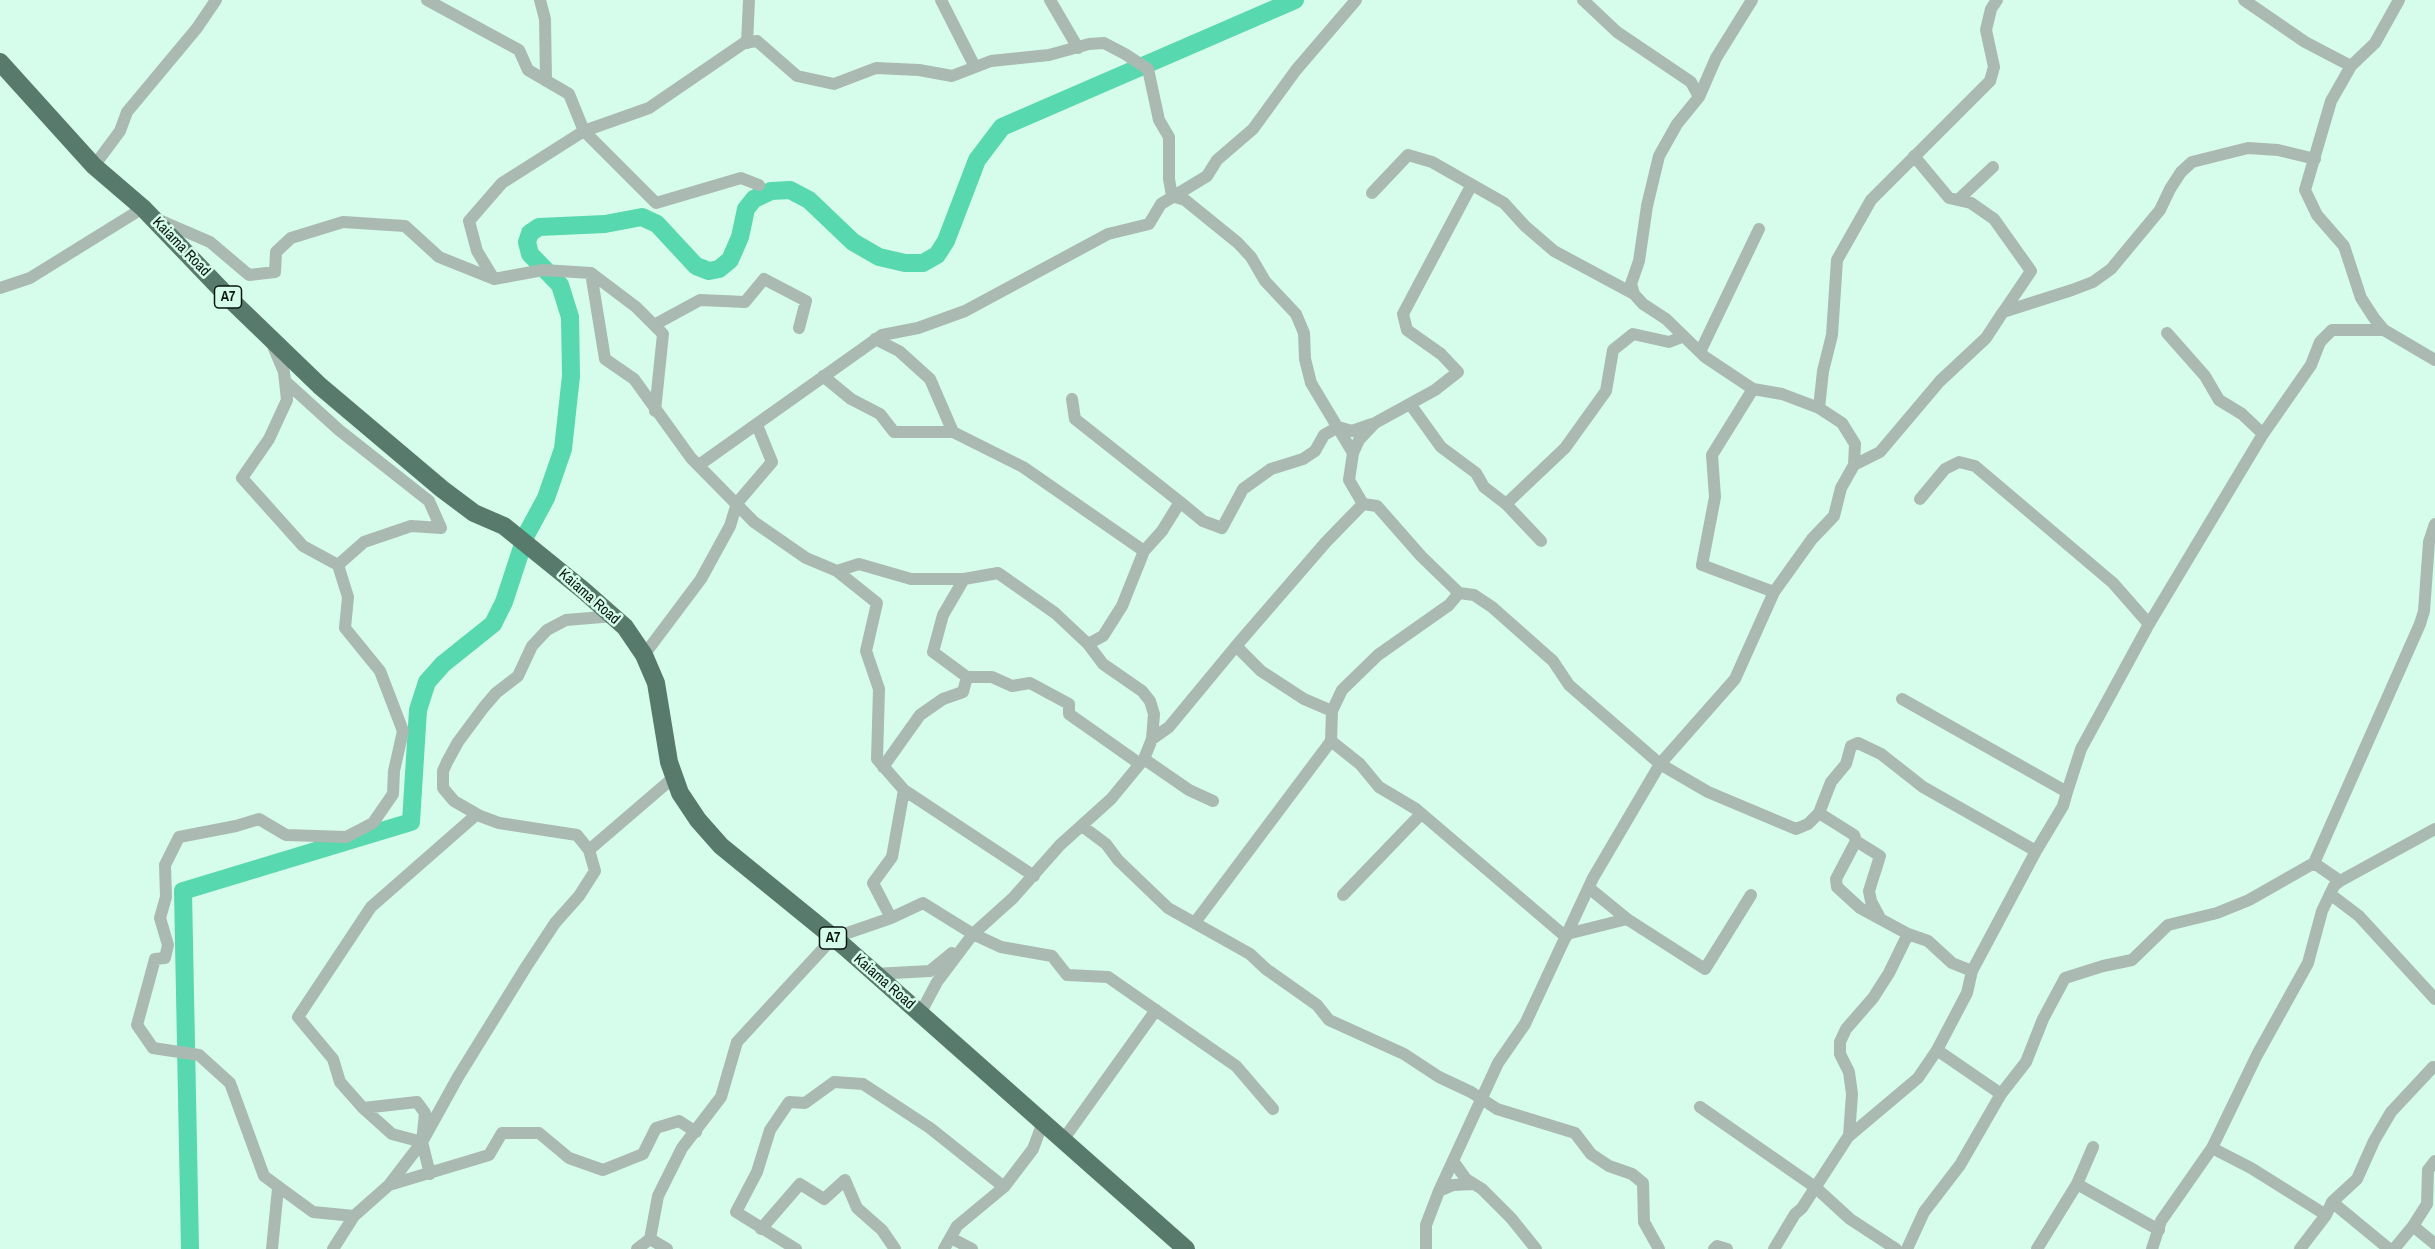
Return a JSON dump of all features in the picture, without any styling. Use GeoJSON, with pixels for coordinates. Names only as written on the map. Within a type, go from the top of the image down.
{"type":"FeatureCollection","features":[{"type":"Feature","properties":{"kind":"highway","name":"Kaiama Road"},"geometry":{"type":"LineString","coordinates":[[0,62],[94,166],[147,213],[320,386],[411,464],[474,513],[504,526],[614,616],[644,655],[660,700],[674,777],[687,805],[721,846],[833,938],[1186,1249]]}},
{"type":"Feature","properties":{"kind":"street"},"geometry":{"type":"LineString","coordinates":[[94,166],[120,131],[127,112],[216,0]]}},
{"type":"Feature","properties":{"kind":"street"},"geometry":{"type":"LineString","coordinates":[[427,0],[519,50],[528,70],[569,94],[584,131],[656,203],[741,178],[759,185]]}},
{"type":"Feature","properties":{"kind":"street"},"geometry":{"type":"LineString","coordinates":[[540,0],[545,19],[546,81]]}},
{"type":"Feature","properties":{"kind":"street"},"geometry":{"type":"LineString","coordinates":[[747,43],[748,0]]}},
{"type":"Feature","properties":{"kind":"street"},"geometry":{"type":"LineString","coordinates":[[940,0],[949,20],[968,48],[975,67]]}},
{"type":"Feature","properties":{"kind":"street"},"geometry":{"type":"LineString","coordinates":[[1050,0],[1078,48]]}},
{"type":"Feature","properties":{"kind":"street"},"geometry":{"type":"LineString","coordinates":[[699,465],[882,335],[918,328],[965,311],[1108,234],[1149,224],[1161,204],[1172,195],[1207,176],[1216,160],[1253,129],[1296,70],[1356,0]]}},
{"type":"Feature","properties":{"kind":"street"},"geometry":{"type":"LineString","coordinates":[[1583,0],[1617,32],[1691,82],[1699,97]]}},
{"type":"Feature","properties":{"kind":"street"},"geometry":{"type":"LineString","coordinates":[[1634,294],[1631,284],[1639,261],[1647,206],[1659,156],[1677,124],[1699,97],[1716,58],[1752,0]]}},
{"type":"Feature","properties":{"kind":"street"},"geometry":{"type":"LineString","coordinates":[[1819,408],[1823,371],[1832,335],[1837,260],[1871,200],[1990,81],[1994,67],[1986,30],[1991,9],[1997,0]]}},
{"type":"Feature","properties":{"kind":"street"},"geometry":{"type":"LineString","coordinates":[[2244,0],[2305,42],[2350,66]]}},
{"type":"Feature","properties":{"kind":"street"},"geometry":{"type":"LineString","coordinates":[[2399,0],[2375,43],[2350,66],[2331,101],[2305,190],[2317,215],[2344,246],[2361,298],[2385,330],[2435,360]]}},
{"type":"Feature","properties":{"kind":"street"},"geometry":{"type":"LineString","coordinates":[[494,279],[477,251],[469,221],[502,183],[584,131],[649,108],[747,43],[757,41],[797,76],[834,84],[876,68],[919,70],[952,76],[991,61],[1049,55],[1104,43],[1148,69],[1159,120],[1168,137],[1168,178],[1172,195]]}},
{"type":"Feature","properties":{"kind":"street"},"geometry":{"type":"LineString","coordinates":[[2003,312],[2094,282],[2111,269],[2160,210],[2181,172],[2192,162],[2248,148],[2278,150],[2315,159]]}},
{"type":"Feature","properties":{"kind":"street"},"geometry":{"type":"LineString","coordinates":[[1372,193],[1408,155],[1432,162],[1504,203],[1525,226],[1554,251],[1634,294],[1643,304],[1666,319],[1700,352],[1753,389],[1782,394],[1819,408],[1842,423],[1855,444],[1854,465],[1841,488],[1834,516],[1812,539],[1774,592],[1734,679],[1660,764],[1611,845],[1525,1024],[1498,1063],[1439,1191],[1426,1225],[1425,1249]]}},
{"type":"Feature","properties":{"kind":"street"},"geometry":{"type":"LineString","coordinates":[[1854,465],[1880,452],[1941,381],[1986,338],[2031,271],[1994,219],[1971,203],[1959,198],[1949,198],[1914,156]]}},
{"type":"Feature","properties":{"kind":"street"},"geometry":{"type":"LineString","coordinates":[[1959,198],[1993,167]]}},
{"type":"Feature","properties":{"kind":"street"},"geometry":{"type":"LineString","coordinates":[[1072,399],[1074,418],[1203,521],[1222,528],[1243,489],[1271,469],[1303,459],[1315,451],[1324,435],[1338,427],[1352,431],[1375,423],[1410,404],[1458,372],[1441,354],[1407,330],[1403,314],[1471,186]]}},
{"type":"Feature","properties":{"kind":"street"},"geometry":{"type":"LineString","coordinates":[[1172,195],[1185,200],[1238,243],[1251,257],[1265,281],[1296,314],[1303,329],[1309,378],[1353,453]]}},
{"type":"Feature","properties":{"kind":"street"},"geometry":{"type":"LineString","coordinates":[[0,288],[30,278],[147,213],[210,242],[249,275],[274,272],[276,252],[291,238],[343,222],[405,226],[439,257],[494,279],[543,270],[591,273],[636,307],[663,334],[655,411]]}},
{"type":"Feature","properties":{"kind":"street"},"geometry":{"type":"LineString","coordinates":[[1700,352],[1759,229]]}},
{"type":"Feature","properties":{"kind":"street"},"geometry":{"type":"LineString","coordinates":[[591,273],[605,360],[634,379],[655,411],[699,465],[754,522],[806,558],[837,571],[877,603],[866,651],[879,689],[877,759],[904,790],[1034,876]]}},
{"type":"Feature","properties":{"kind":"street"},"geometry":{"type":"LineString","coordinates":[[654,325],[700,300],[745,302],[764,279],[806,301],[799,328]]}},
{"type":"Feature","properties":{"kind":"street"},"geometry":{"type":"LineString","coordinates":[[1774,1249],[1848,1137],[1918,1078],[1937,1050],[1967,993],[1972,971],[2036,851],[2063,806],[2081,749],[2149,624],[2263,434],[2311,365],[2319,342],[2332,330],[2385,330]]}},
{"type":"Feature","properties":{"kind":"street"},"geometry":{"type":"LineString","coordinates":[[2167,333],[2205,376],[2219,400],[2242,414],[2263,434]]}},
{"type":"Feature","properties":{"kind":"street"},"geometry":{"type":"LineString","coordinates":[[1506,504],[1565,448],[1606,391],[1613,350],[1634,334],[1669,342],[1682,337]]}},
{"type":"Feature","properties":{"kind":"street"},"geometry":{"type":"LineString","coordinates":[[270,336],[285,381],[287,400],[269,438],[242,478],[303,546],[338,565],[348,597],[345,628],[380,671],[403,730],[394,771],[393,794],[374,823],[346,837],[286,835],[258,819],[236,826],[180,837],[165,865],[166,897],[160,918],[168,945],[165,958],[155,958],[137,1025],[153,1047],[199,1055],[230,1083],[264,1176],[313,1212],[354,1216]]}},
{"type":"Feature","properties":{"kind":"street"},"geometry":{"type":"LineString","coordinates":[[875,339],[899,351],[930,379],[953,432]]}},
{"type":"Feature","properties":{"kind":"street"},"geometry":{"type":"LineString","coordinates":[[823,376],[851,399],[880,414],[894,432],[953,432],[1023,467],[1143,551]]}},
{"type":"Feature","properties":{"kind":"street"},"geometry":{"type":"LineString","coordinates":[[285,381],[339,430],[429,501],[441,528],[411,526],[364,542],[338,565]]}},
{"type":"Feature","properties":{"kind":"street"},"geometry":{"type":"LineString","coordinates":[[1753,389],[1712,455],[1715,497],[1702,565],[1774,592]]}},
{"type":"Feature","properties":{"kind":"street"},"geometry":{"type":"LineString","coordinates":[[1410,404],[1441,447],[1476,473],[1484,487],[1506,504],[1540,541]]}},
{"type":"Feature","properties":{"kind":"street"},"geometry":{"type":"LineString","coordinates":[[1362,504],[1349,480],[1353,453],[1359,440],[1375,423]]}},
{"type":"Feature","properties":{"kind":"street"},"geometry":{"type":"LineString","coordinates":[[644,655],[700,579],[730,526],[737,503],[772,462],[757,425]]}},
{"type":"Feature","properties":{"kind":"street"},"geometry":{"type":"LineString","coordinates":[[1920,500],[1945,469],[1959,462],[1975,466],[2113,583],[2149,624]]}},
{"type":"Feature","properties":{"kind":"street"},"geometry":{"type":"LineString","coordinates":[[1088,644],[1103,636],[1122,606],[1143,551],[1162,531],[1180,502]]}},
{"type":"Feature","properties":{"kind":"street"},"geometry":{"type":"LineString","coordinates":[[1362,504],[1377,506],[1421,556],[1459,593],[1474,595],[1492,607],[1553,661],[1569,685],[1660,764],[1708,792],[1796,829],[1808,824],[1819,813],[1831,782],[1846,764],[1851,746],[1858,743],[1881,754],[1923,787],[2036,851]]}},
{"type":"Feature","properties":{"kind":"street"},"geometry":{"type":"LineString","coordinates":[[1152,739],[1169,728],[1236,646],[1362,504]]}},
{"type":"Feature","properties":{"kind":"street"},"geometry":{"type":"LineString","coordinates":[[1907,1249],[1924,1212],[1960,1165],[2001,1094],[2026,1062],[2043,1019],[2065,978],[2132,960],[2169,925],[2208,916],[2249,900],[2314,863],[2420,624],[2424,611],[2429,542],[2435,524]]}},
{"type":"Feature","properties":{"kind":"street"},"geometry":{"type":"LineString","coordinates":[[837,571],[859,564],[911,579],[964,579],[998,573],[1049,608],[1088,644],[1103,664],[1142,691],[1150,701],[1154,714],[1152,739],[1142,761],[1111,799],[1060,845],[1034,876],[973,934],[930,972],[874,974]]}},
{"type":"Feature","properties":{"kind":"street"},"geometry":{"type":"LineString","coordinates":[[964,579],[943,615],[933,652],[967,677],[992,677],[1012,686],[1030,683],[1068,704],[1068,714],[1189,790],[1213,801]]}},
{"type":"Feature","properties":{"kind":"street"},"geometry":{"type":"LineString","coordinates":[[1196,921],[1331,741],[1332,711],[1342,690],[1372,661],[1449,605],[1459,593]]}},
{"type":"Feature","properties":{"kind":"street"},"geometry":{"type":"LineString","coordinates":[[333,1249],[354,1216],[389,1185],[422,1142],[458,1077],[521,975],[555,923],[579,896],[595,871],[589,850],[577,835],[515,827],[476,815],[454,801],[443,788],[443,771],[458,742],[496,693],[518,676],[532,646],[548,630],[566,620],[614,616]]}},
{"type":"Feature","properties":{"kind":"street"},"geometry":{"type":"LineString","coordinates":[[1236,646],[1261,671],[1304,699],[1332,711]]}},
{"type":"Feature","properties":{"kind":"street"},"geometry":{"type":"LineString","coordinates":[[883,767],[920,715],[943,699],[963,692],[967,677]]}},
{"type":"Feature","properties":{"kind":"street"},"geometry":{"type":"LineString","coordinates":[[1902,699],[2067,792]]}},
{"type":"Feature","properties":{"kind":"street"},"geometry":{"type":"LineString","coordinates":[[1331,741],[1360,764],[1379,787],[1421,814],[1567,935]]}},
{"type":"Feature","properties":{"kind":"street"},"geometry":{"type":"LineString","coordinates":[[589,850],[674,777]]}},
{"type":"Feature","properties":{"kind":"street"},"geometry":{"type":"LineString","coordinates":[[891,918],[873,883],[892,857],[904,790]]}},
{"type":"Feature","properties":{"kind":"street"},"geometry":{"type":"LineString","coordinates":[[1819,813],[1854,835],[1856,841],[1880,856],[1869,891],[1871,901],[1879,916]]}},
{"type":"Feature","properties":{"kind":"street"},"geometry":{"type":"LineString","coordinates":[[1343,896],[1421,814]]}},
{"type":"Feature","properties":{"kind":"street"},"geometry":{"type":"LineString","coordinates":[[422,1142],[392,1134],[363,1108],[340,1082],[333,1059],[298,1017],[371,907],[476,815]]}},
{"type":"Feature","properties":{"kind":"street"},"geometry":{"type":"LineString","coordinates":[[1082,826],[1106,844],[1118,860],[1168,908],[1196,921],[1250,954],[1266,969],[1317,1005],[1329,1020],[1404,1054],[1438,1077],[1503,1112],[1575,1133],[1591,1154],[1609,1166],[1632,1174],[1643,1184],[1644,1222],[1659,1249]]}},
{"type":"Feature","properties":{"kind":"street"},"geometry":{"type":"LineString","coordinates":[[2152,1249],[2165,1214],[2212,1148],[2257,1054],[2308,963],[2330,894],[2340,880],[2435,829]]}},
{"type":"Feature","properties":{"kind":"street"},"geometry":{"type":"LineString","coordinates":[[1856,841],[1836,879],[1837,887],[1860,908],[1879,916],[1908,934],[1928,941],[1952,963],[1972,971]]}},
{"type":"Feature","properties":{"kind":"street"},"geometry":{"type":"LineString","coordinates":[[2314,863],[2340,880]]}},
{"type":"Feature","properties":{"kind":"street"},"geometry":{"type":"LineString","coordinates":[[1589,888],[1627,919],[1705,969],[1751,895]]}},
{"type":"Feature","properties":{"kind":"street"},"geometry":{"type":"LineString","coordinates":[[2330,894],[2359,916],[2435,999]]}},
{"type":"Feature","properties":{"kind":"street"},"geometry":{"type":"LineString","coordinates":[[637,1249],[650,1239],[658,1196],[682,1148],[721,1097],[737,1042],[833,938],[891,918],[923,903],[973,934],[1001,947],[1052,956],[1067,975],[1108,977],[1236,1066],[1273,1109]]}},
{"type":"Feature","properties":{"kind":"street"},"geometry":{"type":"LineString","coordinates":[[1567,935],[1627,919]]}},
{"type":"Feature","properties":{"kind":"street"},"geometry":{"type":"LineString","coordinates":[[920,1014],[948,966],[973,934]]}},
{"type":"Feature","properties":{"kind":"street"},"geometry":{"type":"LineString","coordinates":[[1848,1137],[1852,1094],[1849,1072],[1840,1054],[1840,1042],[1846,1029],[1873,998],[1889,973],[1908,934]]}},
{"type":"Feature","properties":{"kind":"street"},"geometry":{"type":"LineString","coordinates":[[1064,1140],[1156,1010]]}},
{"type":"Feature","properties":{"kind":"street"},"geometry":{"type":"LineString","coordinates":[[1937,1050],[2001,1094]]}},
{"type":"Feature","properties":{"kind":"street"},"geometry":{"type":"LineString","coordinates":[[2300,1249],[2326,1215],[2332,1202],[2357,1179],[2374,1141],[2391,1112],[2433,1067]]}},
{"type":"Feature","properties":{"kind":"street"},"geometry":{"type":"LineString","coordinates":[[796,1249],[736,1212],[757,1172],[770,1130],[789,1102],[805,1102],[834,1082],[862,1084],[930,1128],[1004,1187]]}},
{"type":"Feature","properties":{"kind":"street"},"geometry":{"type":"LineString","coordinates":[[363,1108],[417,1102],[424,1113],[422,1142],[430,1174]]}},
{"type":"Feature","properties":{"kind":"street"},"geometry":{"type":"LineString","coordinates":[[1700,1107],[1815,1187],[1850,1218],[1896,1249]]}},
{"type":"Feature","properties":{"kind":"street"},"geometry":{"type":"LineString","coordinates":[[389,1185],[489,1155],[502,1133],[539,1133],[569,1158],[603,1170],[643,1154],[656,1128],[679,1121],[696,1132]]}},
{"type":"Feature","properties":{"kind":"street"},"geometry":{"type":"LineString","coordinates":[[972,1249],[947,1243],[957,1226],[1004,1187],[1033,1149],[1043,1122]]}},
{"type":"Feature","properties":{"kind":"street"},"geometry":{"type":"LineString","coordinates":[[2037,1249],[2078,1184],[2094,1147]]}},
{"type":"Feature","properties":{"kind":"street"},"geometry":{"type":"LineString","coordinates":[[2212,1148],[2251,1168],[2326,1215]]}},
{"type":"Feature","properties":{"kind":"street"},"geometry":{"type":"LineString","coordinates":[[1453,1161],[1473,1184],[1497,1203],[1536,1249]]}},
{"type":"Feature","properties":{"kind":"street"},"geometry":{"type":"LineString","coordinates":[[2332,1202],[2391,1249],[2413,1226],[2427,1204],[2428,1170],[2435,1161]]}},
{"type":"Feature","properties":{"kind":"street"},"geometry":{"type":"LineString","coordinates":[[762,1229],[800,1184],[824,1199],[845,1180],[857,1208],[882,1230],[895,1249]]}},
{"type":"Feature","properties":{"kind":"street"},"geometry":{"type":"LineString","coordinates":[[1439,1191],[1453,1185],[1473,1184]]}},
{"type":"Feature","properties":{"kind":"street"},"geometry":{"type":"LineString","coordinates":[[2078,1184],[2159,1230]]}},
{"type":"Feature","properties":{"kind":"street"},"geometry":{"type":"LineString","coordinates":[[272,1249],[278,1188]]}},
{"type":"Feature","properties":{"kind":"street"},"geometry":{"type":"LineString","coordinates":[[2413,1226],[2435,1244]]}},
{"type":"Feature","properties":{"kind":"street"},"geometry":{"type":"LineString","coordinates":[[650,1239],[667,1249]]}},
{"type":"Feature","properties":{"kind":"street"},"geometry":{"type":"LineString","coordinates":[[1714,1249],[1717,1246],[1727,1249]]}},
{"type":"Feature","properties":{"kind":"waterway"},"geometry":{"type":"LineString","coordinates":[[190,1249],[183,891],[411,822],[418,710],[427,682],[443,664],[493,624],[504,602],[526,535],[546,498],[563,449],[571,376],[570,317],[560,285],[530,254],[527,242],[530,233],[539,227],[605,224],[642,217],[657,224],[696,266],[709,271],[719,269],[730,260],[740,237],[746,209],[754,199],[771,191],[790,190],[809,200],[853,242],[879,257],[905,263],[923,263],[937,255],[946,241],[977,160],[1002,127],[1295,0]]}}]}
